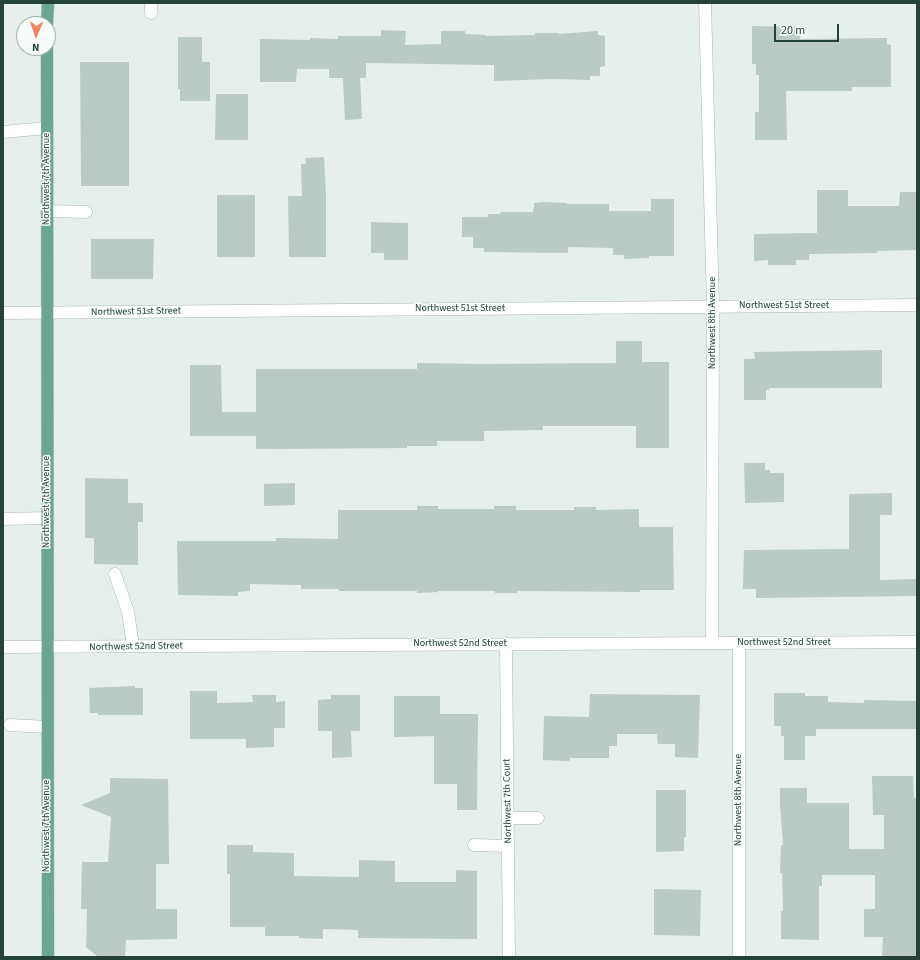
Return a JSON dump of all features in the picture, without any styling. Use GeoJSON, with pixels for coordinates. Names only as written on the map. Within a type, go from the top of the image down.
{"type":"FeatureCollection","features":[{"type":"Feature","properties":{"kind":"main road"},"geometry":{"type":"LineString","coordinates":[[48,3],[48,16]]}},
{"type":"Feature","properties":{"kind":"main road","name":"Northwest 7th Avenue"},"geometry":{"type":"LineString","coordinates":[[47,56],[48,957]]}},
{"type":"Feature","properties":{"kind":"street","name":"Northwest 8th Avenue"},"geometry":{"type":"LineString","coordinates":[[705,3],[713,307],[712,643]]}},
{"type":"Feature","properties":{"kind":"street"},"geometry":{"type":"LineString","coordinates":[[3,132],[47,128]]}},
{"type":"Feature","properties":{"kind":"street"},"geometry":{"type":"LineString","coordinates":[[47,211],[86,212]]}},
{"type":"Feature","properties":{"kind":"street","name":"Northwest 51st Street"},"geometry":{"type":"LineString","coordinates":[[3,313],[917,305]]}},
{"type":"Feature","properties":{"kind":"street"},"geometry":{"type":"LineString","coordinates":[[3,519],[48,518]]}},
{"type":"Feature","properties":{"kind":"street"},"geometry":{"type":"LineString","coordinates":[[115,574],[128,612],[133,646]]}},
{"type":"Feature","properties":{"kind":"street","name":"Northwest 52nd Street"},"geometry":{"type":"LineString","coordinates":[[3,647],[47,648],[133,646],[917,642]]}},
{"type":"Feature","properties":{"kind":"street","name":"Northwest 8th Avenue"},"geometry":{"type":"LineString","coordinates":[[739,643],[739,957]]}},
{"type":"Feature","properties":{"kind":"street","name":"Northwest 7th Court"},"geometry":{"type":"LineString","coordinates":[[506,644],[509,957]]}},
{"type":"Feature","properties":{"kind":"street"},"geometry":{"type":"LineString","coordinates":[[10,725],[47,727]]}},
{"type":"Feature","properties":{"kind":"street"},"geometry":{"type":"LineString","coordinates":[[508,818],[538,818]]}},
{"type":"Feature","properties":{"kind":"street"},"geometry":{"type":"LineString","coordinates":[[474,846],[508,846]]}},
{"type":"Feature","properties":{"kind":"building"},"geometry":{"type":"Polygon","coordinates":[[[752,26],[800,27],[800,39],[887,38],[887,44],[891,45],[891,87],[852,87],[852,91],[786,91],[787,140],[755,140],[755,112],[759,112],[759,75],[756,75],[756,64],[752,64],[752,26]]]}},
{"type":"Feature","properties":{"kind":"building"},"geometry":{"type":"Polygon","coordinates":[[[381,30],[406,31],[405,45],[441,44],[441,31],[465,31],[465,34],[486,36],[535,35],[535,33],[559,34],[598,31],[598,35],[605,36],[605,66],[600,67],[600,76],[590,76],[590,80],[552,79],[494,81],[494,65],[366,63],[366,78],[360,78],[362,119],[345,120],[343,78],[329,78],[329,69],[297,69],[296,82],[260,82],[260,39],[310,40],[310,38],[338,39],[338,36],[381,36],[381,30]]]}},
{"type":"Feature","properties":{"kind":"building"},"geometry":{"type":"Polygon","coordinates":[[[178,37],[202,37],[202,62],[210,62],[210,101],[180,101],[180,89],[178,89],[178,37]]]}},
{"type":"Feature","properties":{"kind":"building"},"geometry":{"type":"Polygon","coordinates":[[[80,62],[129,62],[129,186],[81,186],[80,62]]]}},
{"type":"Feature","properties":{"kind":"building"},"geometry":{"type":"Polygon","coordinates":[[[216,94],[248,94],[248,140],[215,140],[216,94]]]}},
{"type":"Feature","properties":{"kind":"building"},"geometry":{"type":"Polygon","coordinates":[[[324,157],[326,194],[326,257],[289,257],[288,196],[302,196],[301,164],[306,164],[305,158],[324,157]]]}},
{"type":"Feature","properties":{"kind":"building"},"geometry":{"type":"Polygon","coordinates":[[[817,190],[848,190],[848,206],[899,206],[900,192],[917,192],[917,250],[877,251],[877,253],[809,254],[809,260],[796,260],[796,265],[768,265],[768,260],[754,261],[754,234],[817,233],[817,190]]]}},
{"type":"Feature","properties":{"kind":"building"},"geometry":{"type":"Polygon","coordinates":[[[217,195],[255,195],[255,257],[217,257],[217,195]]]}},
{"type":"Feature","properties":{"kind":"building"},"geometry":{"type":"Polygon","coordinates":[[[651,199],[674,199],[674,256],[649,256],[649,258],[624,259],[624,255],[613,255],[613,248],[568,247],[568,253],[484,252],[484,248],[473,248],[473,237],[462,237],[462,217],[488,217],[488,214],[501,214],[500,212],[533,212],[534,203],[543,202],[567,204],[609,204],[609,211],[651,211],[651,199]]]}},
{"type":"Feature","properties":{"kind":"building"},"geometry":{"type":"Polygon","coordinates":[[[371,222],[408,223],[408,260],[384,260],[384,253],[371,253],[371,222]]]}},
{"type":"Feature","properties":{"kind":"building"},"geometry":{"type":"Polygon","coordinates":[[[91,239],[154,239],[153,279],[91,279],[91,239]]]}},
{"type":"Feature","properties":{"kind":"building"},"geometry":{"type":"Polygon","coordinates":[[[616,341],[642,341],[642,362],[669,362],[669,448],[636,448],[636,426],[543,426],[543,430],[484,431],[484,441],[437,441],[437,446],[407,446],[407,448],[256,449],[256,436],[190,436],[190,365],[221,365],[222,412],[256,412],[256,369],[417,369],[417,363],[616,363],[616,341]]]}},
{"type":"Feature","properties":{"kind":"building"},"geometry":{"type":"Polygon","coordinates":[[[882,350],[882,388],[769,388],[769,390],[766,390],[766,400],[744,400],[744,359],[755,359],[754,352],[882,350]]]}},
{"type":"Feature","properties":{"kind":"building"},"geometry":{"type":"Polygon","coordinates":[[[744,463],[765,463],[765,470],[770,470],[770,473],[784,473],[784,502],[745,503],[744,463]]]}},
{"type":"Feature","properties":{"kind":"building"},"geometry":{"type":"Polygon","coordinates":[[[85,478],[128,479],[128,503],[143,503],[143,522],[138,522],[138,565],[94,564],[94,538],[85,538],[85,478]]]}},
{"type":"Feature","properties":{"kind":"building"},"geometry":{"type":"Polygon","coordinates":[[[295,483],[295,505],[264,506],[264,484],[295,483]]]}},
{"type":"Feature","properties":{"kind":"building"},"geometry":{"type":"Polygon","coordinates":[[[892,493],[892,515],[880,515],[880,580],[917,579],[917,596],[756,598],[756,589],[743,589],[744,550],[849,549],[849,494],[892,493]]]}},
{"type":"Feature","properties":{"kind":"building"},"geometry":{"type":"Polygon","coordinates":[[[417,506],[438,506],[438,509],[494,509],[494,506],[516,506],[516,510],[574,510],[574,507],[596,507],[596,510],[639,509],[639,527],[673,527],[674,590],[640,590],[640,592],[517,591],[517,593],[495,593],[495,591],[438,591],[417,593],[417,591],[339,591],[339,589],[301,589],[301,585],[250,584],[250,591],[238,592],[238,596],[178,595],[177,541],[276,541],[276,538],[338,539],[338,510],[417,510],[417,506]]]}},
{"type":"Feature","properties":{"kind":"building"},"geometry":{"type":"Polygon","coordinates":[[[135,686],[135,688],[143,688],[143,715],[98,715],[98,713],[90,713],[89,688],[135,686]]]}},
{"type":"Feature","properties":{"kind":"building"},"geometry":{"type":"Polygon","coordinates":[[[190,691],[217,691],[217,703],[253,702],[252,695],[276,695],[276,702],[285,701],[285,728],[274,728],[274,747],[246,748],[246,739],[190,739],[190,691]]]}},
{"type":"Feature","properties":{"kind":"building"},"geometry":{"type":"Polygon","coordinates":[[[774,693],[805,693],[805,696],[828,696],[828,702],[864,703],[864,700],[917,701],[917,729],[816,729],[816,736],[805,736],[805,760],[784,760],[784,736],[781,736],[781,726],[774,726],[774,693]]]}},
{"type":"Feature","properties":{"kind":"building"},"geometry":{"type":"Polygon","coordinates":[[[590,694],[700,695],[698,758],[675,757],[675,744],[658,744],[657,734],[617,734],[617,746],[609,746],[609,758],[570,758],[569,761],[543,760],[544,716],[589,717],[590,694]]]}},
{"type":"Feature","properties":{"kind":"building"},"geometry":{"type":"Polygon","coordinates":[[[331,695],[360,695],[360,731],[351,731],[352,757],[332,758],[332,731],[318,731],[318,700],[331,699],[331,695]]]}},
{"type":"Feature","properties":{"kind":"building"},"geometry":{"type":"Polygon","coordinates":[[[394,696],[440,696],[440,714],[478,714],[477,810],[457,810],[457,784],[434,784],[434,736],[394,737],[394,696]]]}},
{"type":"Feature","properties":{"kind":"building"},"geometry":{"type":"Polygon","coordinates":[[[872,776],[913,776],[914,798],[917,798],[917,957],[882,957],[883,937],[864,937],[864,909],[875,909],[875,875],[822,875],[822,886],[819,886],[819,940],[781,939],[781,911],[783,911],[782,873],[780,873],[781,845],[783,845],[780,788],[807,788],[807,803],[849,803],[849,849],[884,849],[884,815],[873,815],[872,776]]]}},
{"type":"Feature","properties":{"kind":"building"},"geometry":{"type":"Polygon","coordinates":[[[110,778],[168,779],[169,864],[156,864],[156,909],[177,909],[177,939],[126,940],[125,956],[97,956],[86,947],[87,909],[81,909],[82,862],[108,862],[111,817],[81,805],[110,793],[110,778]]]}},
{"type":"Feature","properties":{"kind":"building"},"geometry":{"type":"Polygon","coordinates":[[[656,790],[686,790],[686,837],[684,837],[684,851],[656,852],[656,790]]]}},
{"type":"Feature","properties":{"kind":"building"},"geometry":{"type":"Polygon","coordinates":[[[227,845],[253,845],[253,852],[294,853],[294,876],[359,877],[359,860],[395,861],[395,882],[456,882],[456,870],[477,871],[477,939],[358,938],[358,930],[323,929],[323,939],[299,938],[299,936],[265,936],[265,927],[230,927],[230,874],[227,874],[227,845]]]}},
{"type":"Feature","properties":{"kind":"building"},"geometry":{"type":"Polygon","coordinates":[[[654,889],[701,890],[700,936],[654,935],[654,889]]]}}]}
